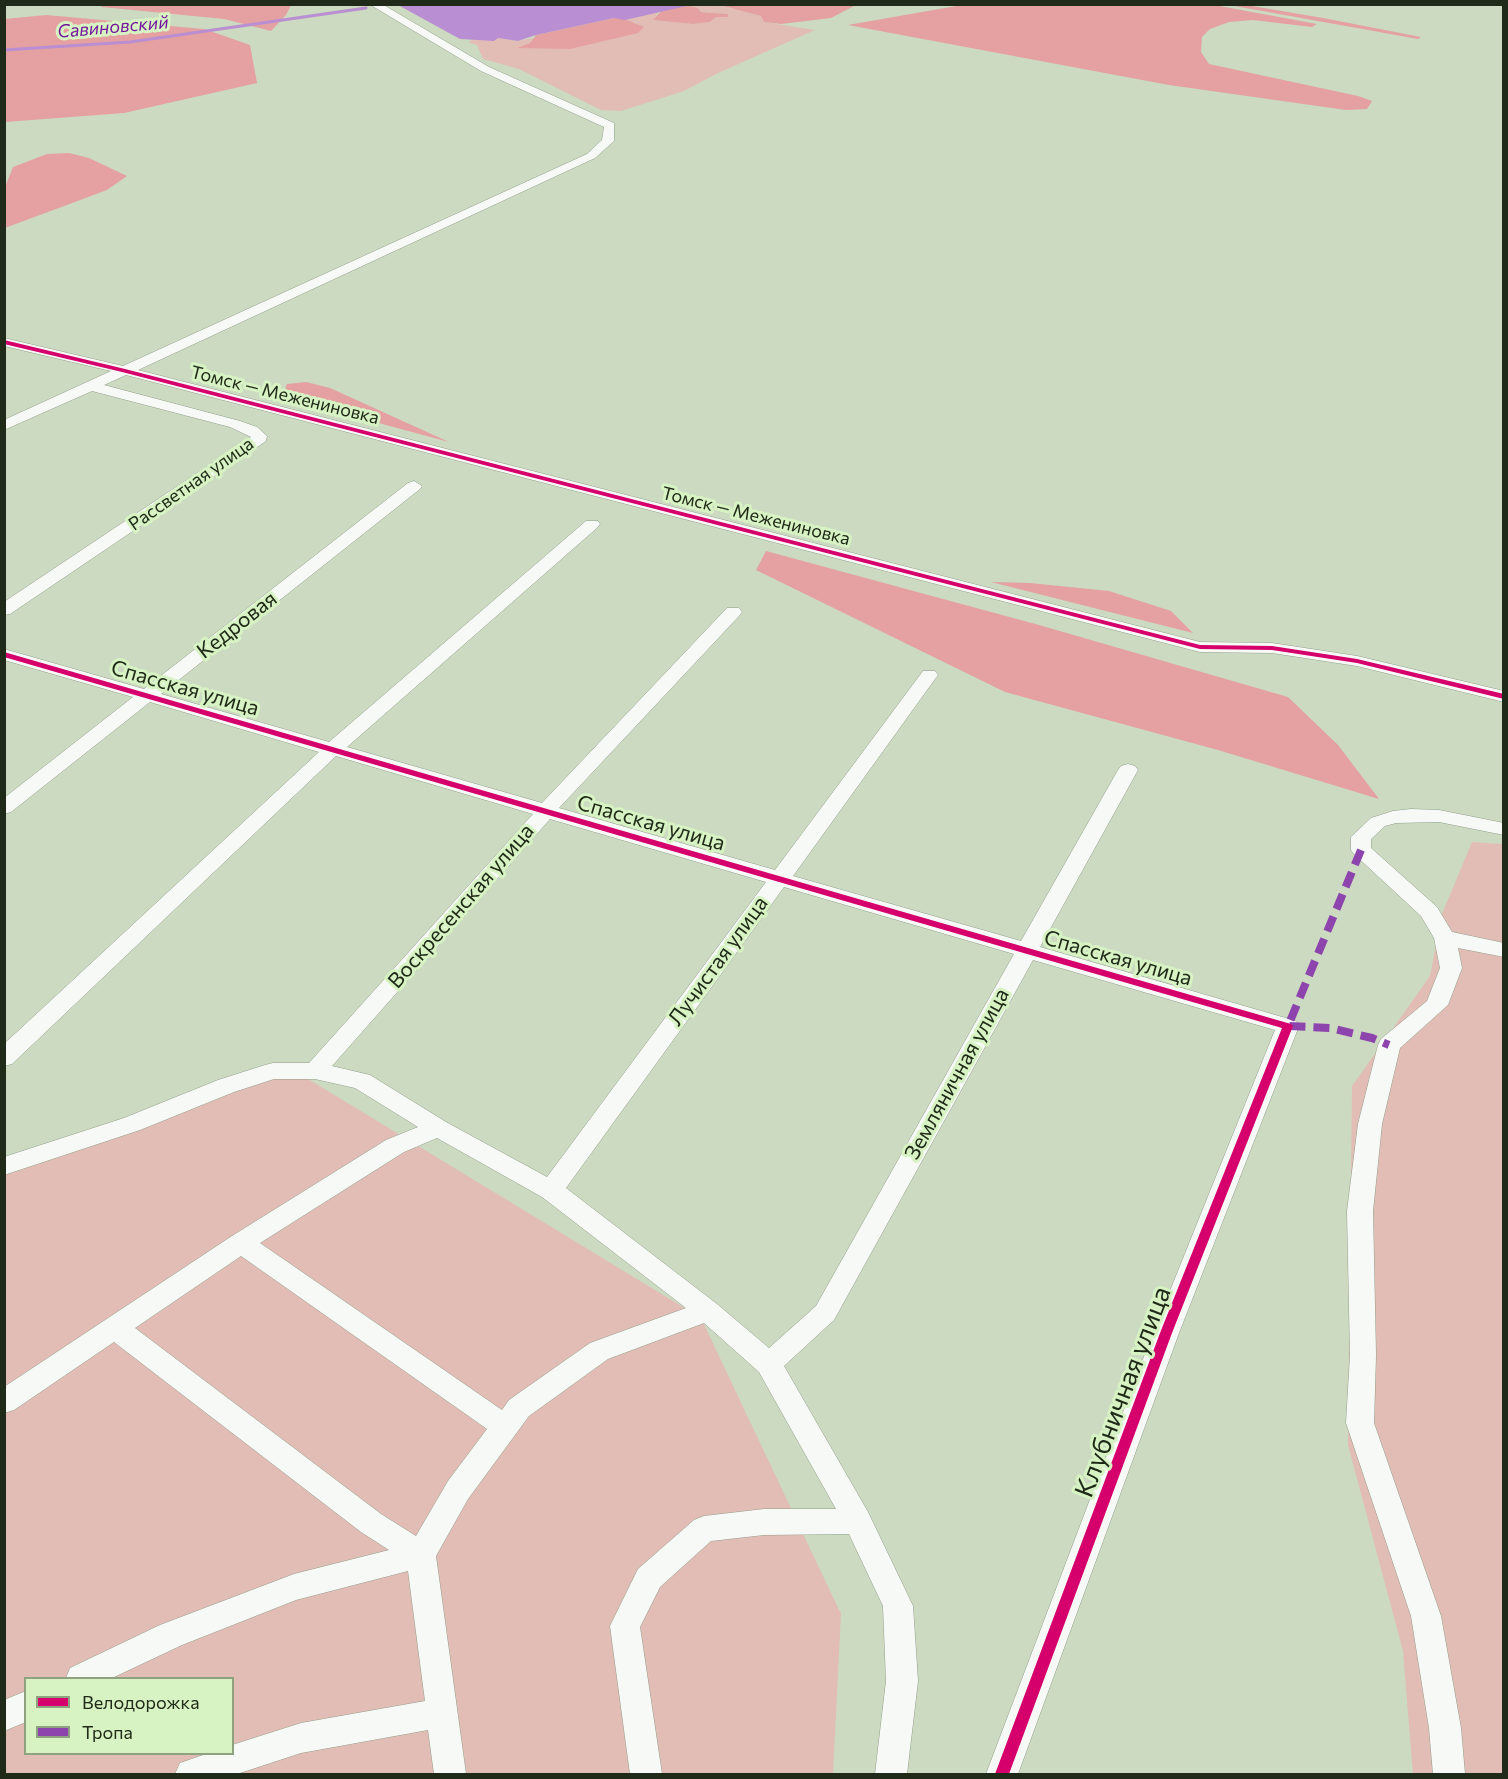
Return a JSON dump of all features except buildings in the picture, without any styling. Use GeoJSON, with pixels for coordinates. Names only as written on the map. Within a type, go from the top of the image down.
{"type":"FeatureCollection","features":[{"type":"Feature","properties":{"kind":"street"},"geometry":{"type":"LineString","coordinates":[[4,426],[591,156],[608,141],[610,125],[485,69],[374,4]]}},
{"type":"Feature","properties":{"kind":"street","name":"Томск — Межениновка"},"geometry":{"type":"LineString","coordinates":[[4,342],[123,370],[1200,647],[1272,648],[1357,661],[1503,697]]}},
{"type":"Feature","properties":{"kind":"street","name":"Рассветная улица"},"geometry":{"type":"LineString","coordinates":[[4,610],[258,441],[259,435],[235,424],[89,386]]}},
{"type":"Feature","properties":{"kind":"street","name":"Кедровая"},"geometry":{"type":"LineString","coordinates":[[4,807],[414,486]]}},
{"type":"Feature","properties":{"kind":"street"},"geometry":{"type":"LineString","coordinates":[[4,1058],[333,750],[592,524]]}},
{"type":"Feature","properties":{"kind":"street","name":"Воскресенская улица"},"geometry":{"type":"LineString","coordinates":[[315,1071],[546,811],[733,612]]}},
{"type":"Feature","properties":{"kind":"street","name":"Спасская улица"},"geometry":{"type":"LineString","coordinates":[[4,654],[1288,1026]]}},
{"type":"Feature","properties":{"kind":"street","name":"Лучистая улица"},"geometry":{"type":"LineString","coordinates":[[551,1190],[928,675]]}},
{"type":"Feature","properties":{"kind":"street","name":"Земляничная улица"},"geometry":{"type":"LineString","coordinates":[[769,1364],[825,1313],[1128,770]]}},
{"type":"Feature","properties":{"kind":"street"},"geometry":{"type":"LineString","coordinates":[[1449,1774],[1445,1728],[1426,1616],[1360,1423],[1363,1355],[1360,1210],[1370,1124],[1389,1045],[1437,1005],[1451,968],[1445,938],[1428,912],[1361,850],[1361,837],[1377,822],[1411,815],[1439,816],[1503,829]]}},
{"type":"Feature","properties":{"kind":"street"},"geometry":{"type":"LineString","coordinates":[[1445,938],[1503,950]]}},
{"type":"Feature","properties":{"kind":"street","name":"Клубничная улица"},"geometry":{"type":"LineString","coordinates":[[1002,1774],[1162,1344],[1288,1026]]}},
{"type":"Feature","properties":{"kind":"street"},"geometry":{"type":"LineString","coordinates":[[4,1166],[132,1124],[226,1086],[273,1071],[315,1071],[362,1081],[438,1128],[551,1190],[708,1311],[769,1364],[858,1521],[898,1606],[902,1681],[891,1774]]}},
{"type":"Feature","properties":{"kind":"street"},"geometry":{"type":"LineString","coordinates":[[4,1402],[241,1243],[395,1146],[438,1128]]}},
{"type":"Feature","properties":{"kind":"street"},"geometry":{"type":"LineString","coordinates":[[241,1243],[505,1426]]}},
{"type":"Feature","properties":{"kind":"street"},"geometry":{"type":"LineString","coordinates":[[450,1774],[421,1555],[458,1490],[519,1408],[599,1351],[708,1311]]}},
{"type":"Feature","properties":{"kind":"street"},"geometry":{"type":"LineString","coordinates":[[114,1327],[371,1523],[421,1555]]}},
{"type":"Feature","properties":{"kind":"street"},"geometry":{"type":"LineString","coordinates":[[646,1774],[625,1626],[649,1578],[704,1529],[764,1522],[858,1521]]}},
{"type":"Feature","properties":{"kind":"street"},"geometry":{"type":"LineString","coordinates":[[83,1677],[171,1635],[294,1587],[421,1555]]}},
{"type":"Feature","properties":{"kind":"street"},"geometry":{"type":"LineString","coordinates":[[4,1716],[24,1707]]}},
{"type":"Feature","properties":{"kind":"street"},"geometry":{"type":"LineString","coordinates":[[191,1774],[301,1738],[442,1713]]}},
{"type":"Feature","properties":{"kind":"shaded area"},"geometry":{"type":"Polygon","coordinates":[[[856,4],[831,18],[781,24],[764,22],[761,16],[720,5],[856,4]]]}},
{"type":"Feature","properties":{"kind":"shaded area"},"geometry":{"type":"Polygon","coordinates":[[[100,5],[291,5],[286,15],[271,31],[224,19],[100,5]]]}},
{"type":"Feature","properties":{"kind":"shaded area"},"geometry":{"type":"Polygon","coordinates":[[[398,5],[691,5],[625,20],[614,18],[518,41],[498,38],[494,41],[460,39],[398,5]]]}},
{"type":"Feature","properties":{"kind":"shaded area"},"geometry":{"type":"Polygon","coordinates":[[[686,5],[720,5],[761,16],[764,22],[815,30],[718,73],[684,91],[621,111],[601,110],[519,69],[483,59],[477,45],[469,41],[498,38],[518,41],[533,38],[530,43],[519,48],[638,23],[625,20],[658,12],[654,20],[693,24],[710,22],[716,17],[728,16],[728,14],[701,12],[698,8],[686,5]]]}},
{"type":"Feature","properties":{"kind":"shaded area"},"geometry":{"type":"Polygon","coordinates":[[[686,5],[698,8],[701,12],[728,14],[728,17],[716,17],[710,22],[693,24],[653,20],[662,10],[686,5]]]}},
{"type":"Feature","properties":{"kind":"shaded area"},"geometry":{"type":"Polygon","coordinates":[[[962,5],[1214,5],[1317,24],[1312,27],[1253,20],[1229,22],[1210,29],[1202,37],[1201,52],[1209,64],[1372,101],[1367,109],[1346,110],[1169,85],[848,25],[962,5]]]}},
{"type":"Feature","properties":{"kind":"shaded area"},"geometry":{"type":"Polygon","coordinates":[[[1229,5],[1246,5],[1421,37],[1418,39],[1229,5]]]}},
{"type":"Feature","properties":{"kind":"shaded area"},"geometry":{"type":"Polygon","coordinates":[[[46,15],[204,29],[250,45],[257,83],[124,113],[5,122],[5,19],[46,15]]]}},
{"type":"Feature","properties":{"kind":"shaded area"},"geometry":{"type":"Polygon","coordinates":[[[623,18],[644,27],[638,33],[570,49],[517,48],[530,43],[536,35],[623,18]]]}},
{"type":"Feature","properties":{"kind":"shaded area"},"geometry":{"type":"Polygon","coordinates":[[[69,153],[89,158],[127,176],[107,190],[5,228],[5,187],[13,167],[47,154],[69,153]]]}},
{"type":"Feature","properties":{"kind":"shaded area"},"geometry":{"type":"Polygon","coordinates":[[[306,382],[330,388],[449,442],[301,402],[284,392],[287,384],[306,382]]]}},
{"type":"Feature","properties":{"kind":"shaded area"},"geometry":{"type":"Polygon","coordinates":[[[766,551],[1039,625],[1288,697],[1338,745],[1379,799],[1218,750],[1005,692],[756,570],[766,551]]]}},
{"type":"Feature","properties":{"kind":"shaded area"},"geometry":{"type":"Polygon","coordinates":[[[991,582],[1030,583],[1109,591],[1171,611],[1193,633],[991,582]]]}},
{"type":"Feature","properties":{"kind":"shaded area"},"geometry":{"type":"Polygon","coordinates":[[[1472,842],[1503,844],[1503,1774],[1413,1774],[1403,1651],[1348,1445],[1352,1086],[1430,976],[1442,914],[1472,842]]]}},
{"type":"Feature","properties":{"kind":"shaded area"},"geometry":{"type":"Polygon","coordinates":[[[295,1071],[701,1318],[841,1614],[833,1774],[5,1774],[4,1164],[295,1071]]]}},
{"type":"Feature","properties":{"kind":"waterway","name":"Савиновский"},"geometry":{"type":"LineString","coordinates":[[4,50],[130,42],[366,8]]}},
{"type":"Feature","properties":{"kind":"marked path"},"geometry":{"type":"LineString","coordinates":[[1361,850],[1288,1026],[1330,1028],[1372,1038],[1389,1045]]}},
{"type":"Feature","properties":{"kind":"cycle path"},"geometry":{"type":"LineString","coordinates":[[4,342],[123,370],[1200,647],[1272,648],[1357,661],[1504,697]]}},
{"type":"Feature","properties":{"kind":"cycle path"},"geometry":{"type":"LineString","coordinates":[[4,654],[1288,1026],[1166,1333],[1002,1774]]}}]}
